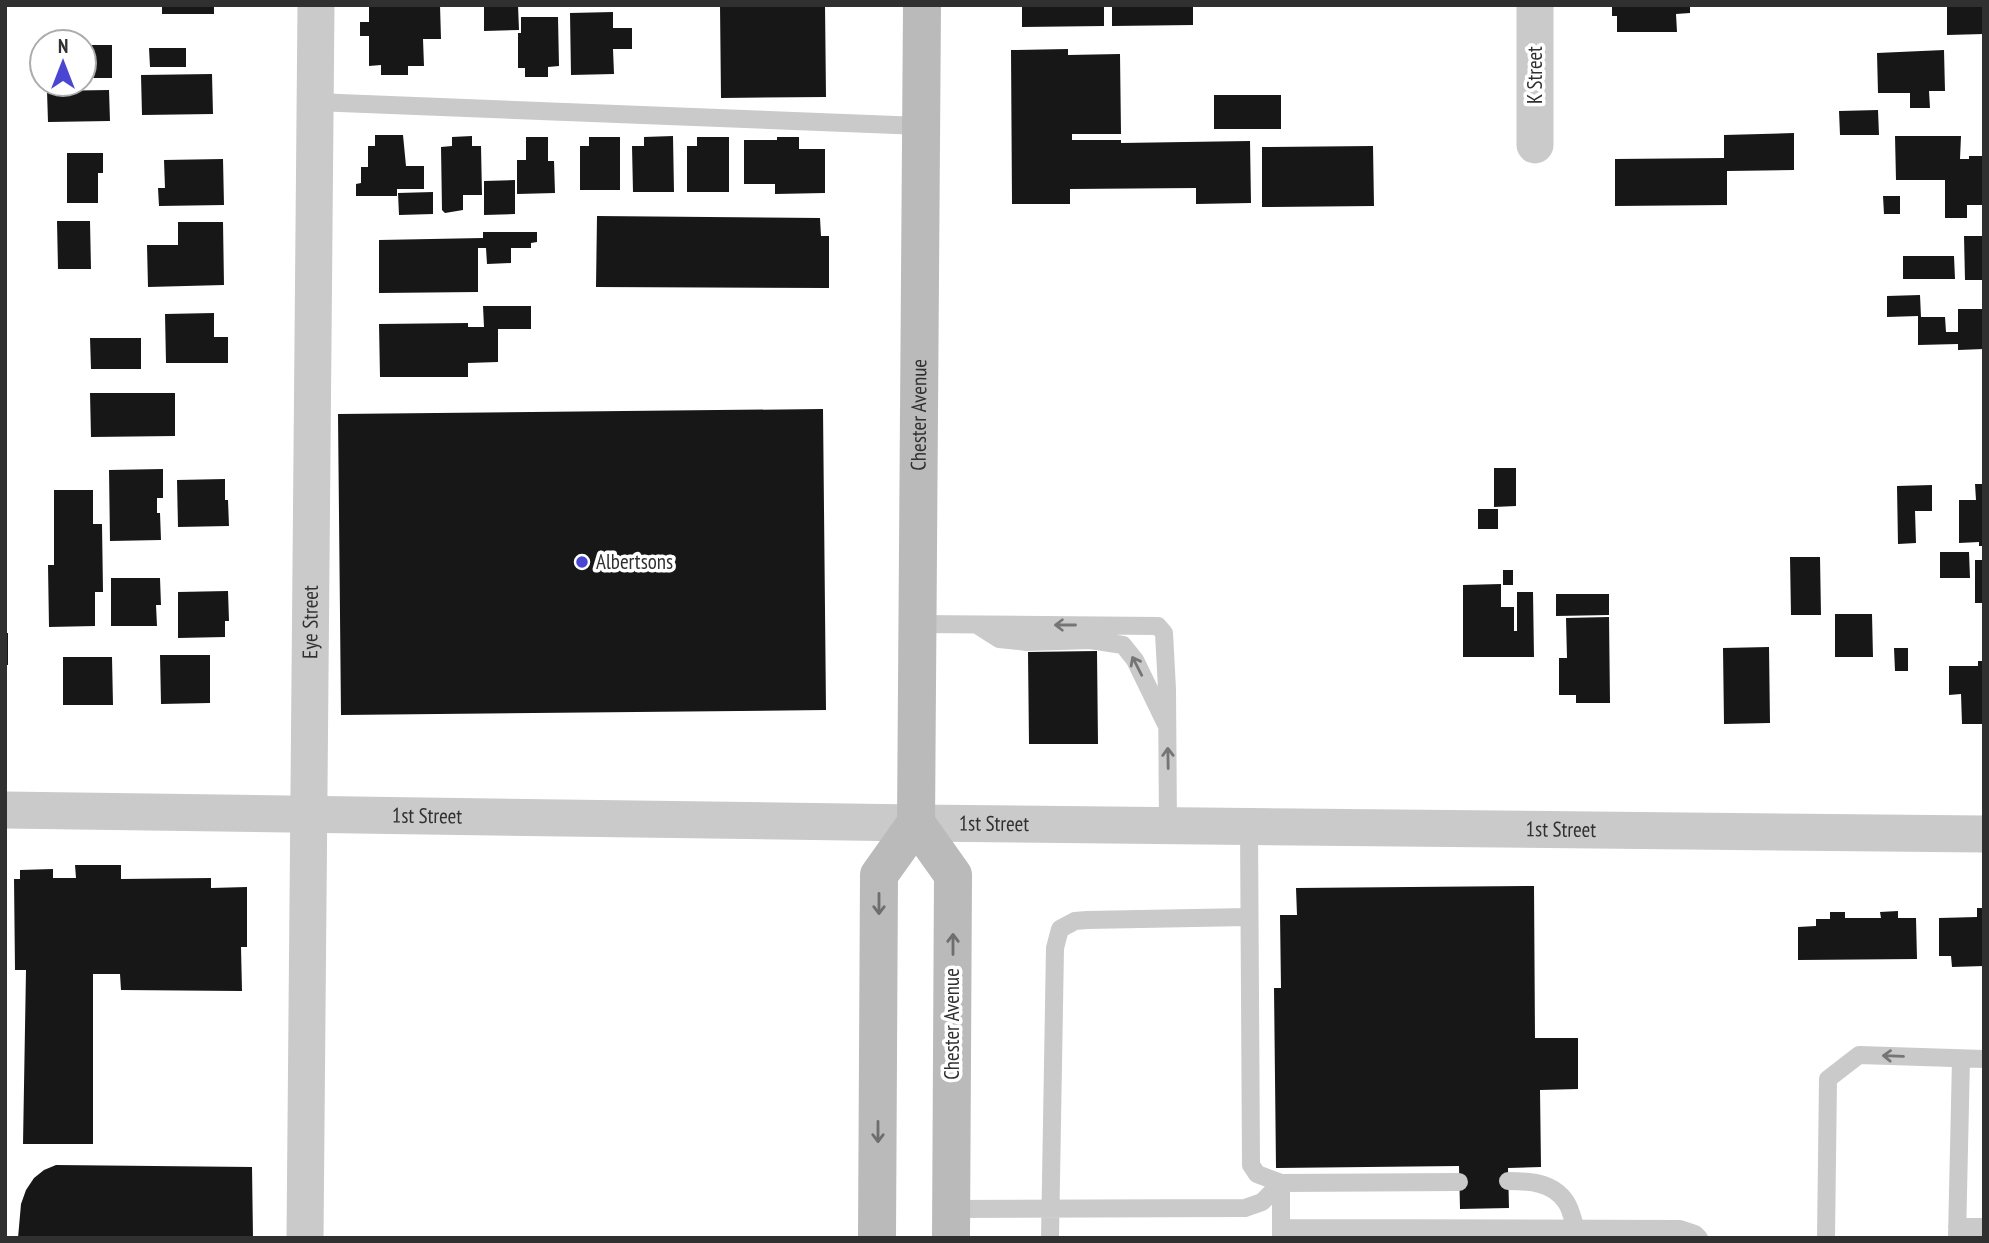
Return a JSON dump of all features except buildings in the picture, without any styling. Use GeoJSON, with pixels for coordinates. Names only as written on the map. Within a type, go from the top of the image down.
{"type":"FeatureCollection","features":[{"type":"Feature","properties":{"kind":"main road","name":"Chester Avenue"},"geometry":{"type":"LineString","coordinates":[[922,5],[916,823],[953,875],[951,1223]]}},
{"type":"Feature","properties":{"kind":"main road"},"geometry":{"type":"LineString","coordinates":[[877,1238],[879,875],[916,823]]}},
{"type":"Feature","properties":{"kind":"street","name":"Eye Street"},"geometry":{"type":"LineString","coordinates":[[305,1238],[316,5]]}},
{"type":"Feature","properties":{"kind":"street","name":"K Street"},"geometry":{"type":"LineString","coordinates":[[1535,5],[1535,145]]}},
{"type":"Feature","properties":{"kind":"street","name":"1st Street"},"geometry":{"type":"LineString","coordinates":[[5,810],[1984,834]]}},
{"type":"Feature","properties":{"kind":"lane"},"geometry":{"type":"LineString","coordinates":[[315,102],[921,126]]}},
{"type":"Feature","properties":{"kind":"lane"},"geometry":{"type":"LineString","coordinates":[[917,624],[1158,626],[1164,633],[1168,826]]}},
{"type":"Feature","properties":{"kind":"lane"},"geometry":{"type":"LineString","coordinates":[[976,624],[999,639],[1027,642],[1090,640],[1123,645],[1135,660],[1167,728]]}},
{"type":"Feature","properties":{"kind":"lane"},"geometry":{"type":"LineString","coordinates":[[1249,826],[1251,1166],[1257,1174],[1281,1183],[1459,1182]]}},
{"type":"Feature","properties":{"kind":"lane"},"geometry":{"type":"LineString","coordinates":[[1050,1238],[1055,948],[1060,929],[1075,921],[1087,920],[1248,917]]}},
{"type":"Feature","properties":{"kind":"lane"},"geometry":{"type":"LineString","coordinates":[[1826,1238],[1828,1079],[1859,1055],[1984,1059]]}},
{"type":"Feature","properties":{"kind":"lane"},"geometry":{"type":"LineString","coordinates":[[1961,1059],[1957,1233],[1984,1227]]}},
{"type":"Feature","properties":{"kind":"lane"},"geometry":{"type":"LineString","coordinates":[[1508,1181],[1547,1185],[1566,1201],[1576,1229]]}},
{"type":"Feature","properties":{"kind":"lane"},"geometry":{"type":"LineString","coordinates":[[951,1223],[1049,1209],[1245,1208],[1262,1202],[1281,1183]]}},
{"type":"Feature","properties":{"kind":"lane"},"geometry":{"type":"LineString","coordinates":[[1281,1183],[1281,1233],[1536,1233],[1576,1229],[1680,1229],[1699,1238]]}},
{"type":"Feature","properties":{"kind":"place","name":"Albertsons"},"geometry":{"type":"Point","coordinates":[582,562]}}]}
